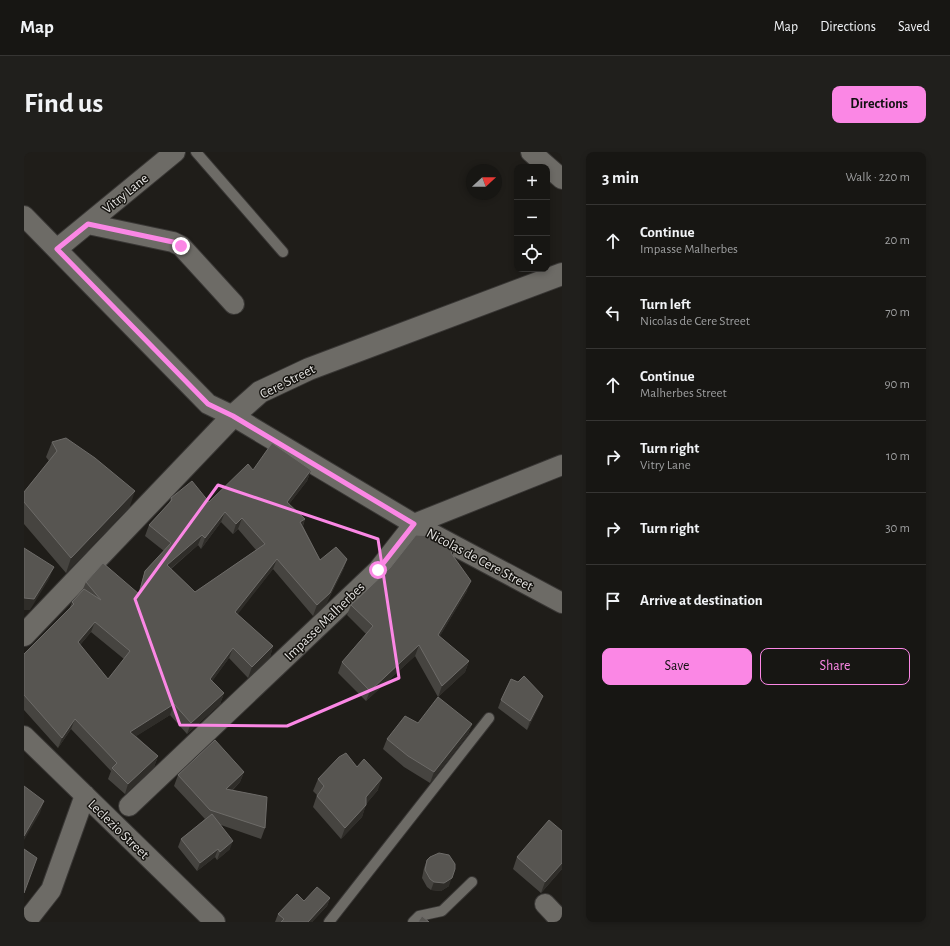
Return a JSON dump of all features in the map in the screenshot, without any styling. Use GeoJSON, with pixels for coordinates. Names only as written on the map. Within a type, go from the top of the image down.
{"type":"FeatureCollection","features":[{"type":"Feature","properties":{"kind":"street","name":"Vitry Lane"},"geometry":{"type":"LineString","coordinates":[[57,249],[175,152]]}},
{"type":"Feature","properties":{"kind":"street"},"geometry":{"type":"LineString","coordinates":[[531,152],[562,179]]}},
{"type":"Feature","properties":{"kind":"street","name":"Nicolas de Cere Street"},"geometry":{"type":"LineString","coordinates":[[24,216],[208,404],[233,416],[414,524],[562,603]]}},
{"type":"Feature","properties":{"kind":"street"},"geometry":{"type":"LineString","coordinates":[[88,224],[173,242],[181,246],[234,304]]}},
{"type":"Feature","properties":{"kind":"street","name":"Cere Street"},"geometry":{"type":"LineString","coordinates":[[24,635],[233,416],[260,392],[309,369],[562,274]]}},
{"type":"Feature","properties":{"kind":"street","name":"Impasse Malherbes"},"geometry":{"type":"LineString","coordinates":[[129,806],[378,570],[414,524],[562,464]]}},
{"type":"Feature","properties":{"kind":"street","name":"Leclezio Street"},"geometry":{"type":"LineString","coordinates":[[24,736],[214,922]]}},
{"type":"Feature","properties":{"kind":"street"},"geometry":{"type":"LineString","coordinates":[[26,922],[51,890],[85,795]]}},
{"type":"Feature","properties":{"kind":"street"},"geometry":{"type":"LineString","coordinates":[[545,904],[562,922]]}},
{"type":"Feature","properties":{"kind":"lane"},"geometry":{"type":"LineString","coordinates":[[196,152],[283,252]]}},
{"type":"Feature","properties":{"kind":"lane"},"geometry":{"type":"LineString","coordinates":[[329,922],[489,718]]}},
{"type":"Feature","properties":{"kind":"lane"},"geometry":{"type":"LineString","coordinates":[[412,922],[419,916],[442,911],[472,882]]}},
{"type":"Feature","properties":{"kind":"highlighted area"},"geometry":{"type":"Polygon","coordinates":[[[218,485],[378,539],[399,678],[287,726],[180,725],[135,599],[218,485]]]}},
{"type":"Feature","properties":{"kind":"building"},"geometry":{"type":"Polygon","coordinates":[[[66,438],[95,458],[135,491],[71,558],[24,502],[24,492],[57,451],[52,442],[66,438]]]}},
{"type":"Feature","properties":{"kind":"building"},"geometry":{"type":"Polygon","coordinates":[[[272,443],[311,470],[287,502],[305,519],[300,522],[320,560],[336,547],[347,559],[330,593],[317,605],[277,559],[235,612],[273,646],[252,667],[233,648],[210,679],[224,693],[191,723],[174,704],[130,732],[158,756],[128,784],[112,768],[117,763],[75,719],[62,738],[24,695],[24,654],[74,604],[72,602],[84,589],[101,600],[86,582],[103,563],[139,594],[145,571],[171,543],[149,525],[172,500],[171,498],[192,481],[209,502],[248,464],[253,470],[272,443]],[[225,512],[205,538],[202,535],[167,565],[195,592],[265,544],[242,518],[236,524],[225,512]],[[95,622],[78,642],[108,679],[130,651],[95,622]]]}},
{"type":"Feature","properties":{"kind":"building"},"geometry":{"type":"Polygon","coordinates":[[[416,535],[435,536],[452,544],[455,549],[451,553],[471,581],[438,635],[469,661],[442,686],[419,645],[370,691],[342,662],[373,626],[351,605],[390,568],[416,535]]]}},
{"type":"Feature","properties":{"kind":"building"},"geometry":{"type":"Polygon","coordinates":[[[24,548],[54,567],[34,599],[24,598],[24,548]]]}},
{"type":"Feature","properties":{"kind":"building"},"geometry":{"type":"Polygon","coordinates":[[[524,676],[543,696],[530,721],[501,700],[511,679],[518,682],[524,676]]]}},
{"type":"Feature","properties":{"kind":"building"},"geometry":{"type":"Polygon","coordinates":[[[438,697],[472,724],[434,772],[408,756],[387,739],[405,716],[418,723],[438,697]]]}},
{"type":"Feature","properties":{"kind":"building"},"geometry":{"type":"Polygon","coordinates":[[[215,740],[244,772],[226,789],[267,797],[265,828],[210,810],[178,775],[215,740]]]}},
{"type":"Feature","properties":{"kind":"building"},"geometry":{"type":"Polygon","coordinates":[[[346,753],[357,767],[364,759],[382,778],[366,797],[366,805],[345,828],[317,796],[324,786],[318,779],[339,757],[346,753]]]}},
{"type":"Feature","properties":{"kind":"building"},"geometry":{"type":"Polygon","coordinates":[[[24,786],[44,801],[24,836],[24,786]]]}},
{"type":"Feature","properties":{"kind":"building"},"geometry":{"type":"Polygon","coordinates":[[[212,814],[233,841],[220,852],[218,849],[200,863],[181,839],[212,814]]]}},
{"type":"Feature","properties":{"kind":"building"},"geometry":{"type":"Polygon","coordinates":[[[549,820],[562,831],[562,863],[545,882],[517,857],[549,820]]]}},
{"type":"Feature","properties":{"kind":"building"},"geometry":{"type":"Polygon","coordinates":[[[24,849],[37,858],[24,893],[24,849]]]}},
{"type":"Feature","properties":{"kind":"building"},"geometry":{"type":"Polygon","coordinates":[[[439,853],[449,855],[455,864],[452,878],[444,883],[434,882],[430,879],[425,870],[427,860],[439,853]]]}},
{"type":"Feature","properties":{"kind":"building"},"geometry":{"type":"Polygon","coordinates":[[[317,887],[330,898],[308,922],[281,922],[284,919],[278,914],[297,894],[304,901],[317,887]]]}},
{"type":"Feature","properties":{"kind":"building"},"geometry":{"type":"Polygon","coordinates":[[[422,916],[429,922],[418,922],[422,916]]]}},
{"type":"Feature","properties":{"kind":"route"},"geometry":{"type":"LineString","coordinates":[[181,246],[173,242],[88,224],[57,249],[208,404],[233,416],[414,524],[378,570]]}}]}
